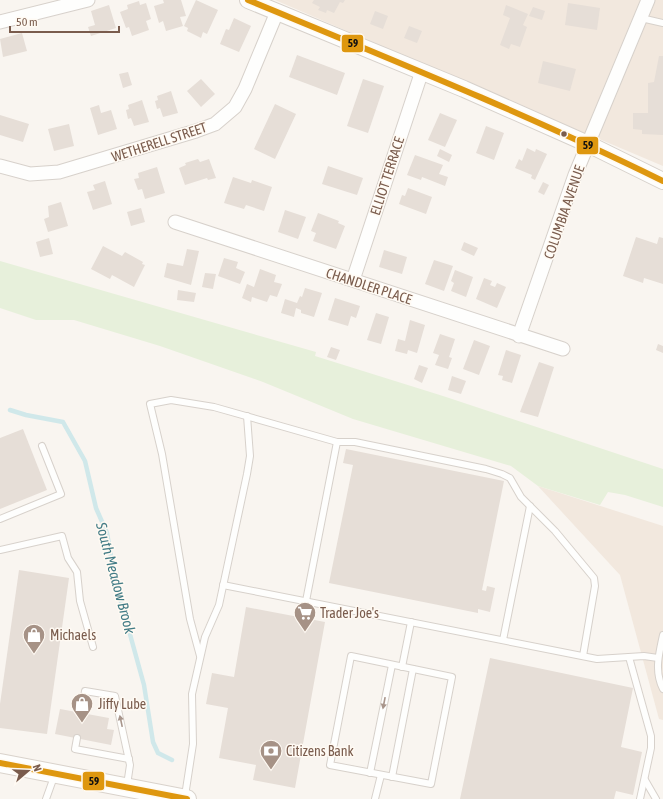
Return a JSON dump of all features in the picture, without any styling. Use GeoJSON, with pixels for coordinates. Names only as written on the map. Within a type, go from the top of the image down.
{"type":"FeatureCollection","features":[{"type":"Feature","properties":{"kind":"main road"},"geometry":{"type":"LineString","coordinates":[[0,763],[127,787],[160,796],[186,799]]}},
{"type":"Feature","properties":{"kind":"street"},"geometry":{"type":"LineString","coordinates":[[0,22],[65,3],[88,0]]}},
{"type":"Feature","properties":{"kind":"street"},"geometry":{"type":"LineString","coordinates":[[248,0],[422,71],[588,144],[663,180]]}},
{"type":"Feature","properties":{"kind":"street","name":"COLUMBIA AVENUE"},"geometry":{"type":"LineString","coordinates":[[519,336],[575,176],[648,0]]}},
{"type":"Feature","properties":{"kind":"street","name":"WETHERELL STREET"},"geometry":{"type":"LineString","coordinates":[[0,166],[30,174],[59,172],[215,124],[229,114],[240,99],[277,12]]}},
{"type":"Feature","properties":{"kind":"street","name":"ELLIOT TERRACE"},"geometry":{"type":"LineString","coordinates":[[353,280],[422,71]]}},
{"type":"Feature","properties":{"kind":"street","name":"CHANDLER PLACE"},"geometry":{"type":"LineString","coordinates":[[175,222],[519,336],[563,349]]}},
{"type":"Feature","properties":{"kind":"lane"},"geometry":{"type":"LineString","coordinates":[[641,18],[663,22]]}},
{"type":"Feature","properties":{"kind":"lane"},"geometry":{"type":"LineString","coordinates":[[200,656],[190,619],[162,454],[150,404],[171,400],[214,407],[337,442],[355,442],[497,472],[510,478],[518,494],[564,541],[594,578],[595,586],[583,656]]}},
{"type":"Feature","properties":{"kind":"lane"},"geometry":{"type":"LineString","coordinates":[[186,799],[193,744],[192,698],[205,637],[217,612],[224,584],[249,465],[247,416]]}},
{"type":"Feature","properties":{"kind":"lane"},"geometry":{"type":"LineString","coordinates":[[306,601],[337,442]]}},
{"type":"Feature","properties":{"kind":"lane"},"geometry":{"type":"LineString","coordinates":[[0,519],[61,494],[42,446]]}},
{"type":"Feature","properties":{"kind":"lane"},"geometry":{"type":"LineString","coordinates":[[503,640],[530,506]]}},
{"type":"Feature","properties":{"kind":"lane"},"geometry":{"type":"LineString","coordinates":[[0,551],[62,536],[68,558],[78,576],[80,601],[93,647]]}},
{"type":"Feature","properties":{"kind":"lane"},"geometry":{"type":"LineString","coordinates":[[224,584],[583,656],[601,659],[629,657],[658,658]]}},
{"type":"Feature","properties":{"kind":"lane"},"geometry":{"type":"LineString","coordinates":[[402,667],[411,622]]}},
{"type":"Feature","properties":{"kind":"lane"},"geometry":{"type":"LineString","coordinates":[[663,635],[658,658],[658,676],[663,689]]}},
{"type":"Feature","properties":{"kind":"lane"},"geometry":{"type":"LineString","coordinates":[[351,656],[402,667],[452,676],[431,784],[330,765],[351,656]]}},
{"type":"Feature","properties":{"kind":"lane"},"geometry":{"type":"LineString","coordinates":[[629,657],[652,736],[645,780],[640,799]]}},
{"type":"Feature","properties":{"kind":"lane"},"geometry":{"type":"LineString","coordinates":[[370,773],[392,664]]}},
{"type":"Feature","properties":{"kind":"lane"},"geometry":{"type":"LineString","coordinates":[[392,777],[413,669]]}},
{"type":"Feature","properties":{"kind":"lane"},"geometry":{"type":"LineString","coordinates":[[82,713],[86,692],[115,696],[129,759],[130,773],[127,787]]}},
{"type":"Feature","properties":{"kind":"lane"},"geometry":{"type":"LineString","coordinates":[[77,738],[75,749],[129,759]]}},
{"type":"Feature","properties":{"kind":"lane"},"geometry":{"type":"LineString","coordinates":[[46,799],[55,773]]}},
{"type":"Feature","properties":{"kind":"lane"},"geometry":{"type":"LineString","coordinates":[[375,799],[381,775]]}},
{"type":"Feature","properties":{"kind":"lane"},"geometry":{"type":"LineString","coordinates":[[645,780],[656,799]]}},
{"type":"Feature","properties":{"kind":"shaded area"},"geometry":{"type":"Polygon","coordinates":[[[275,0],[663,0],[663,166],[500,97],[275,0]]]}},
{"type":"Feature","properties":{"kind":"shaded area"},"geometry":{"type":"Polygon","coordinates":[[[538,486],[663,526],[663,720],[659,719],[620,575],[538,486]]]}},
{"type":"Feature","properties":{"kind":"green space"},"geometry":{"type":"Polygon","coordinates":[[[0,261],[316,352],[315,356],[443,396],[663,469],[663,507],[625,495],[608,492],[600,505],[538,486],[511,466],[353,419],[263,382],[160,346],[74,320],[36,320],[0,308],[0,261]]]}},
{"type":"Feature","properties":{"kind":"building"},"geometry":{"type":"Polygon","coordinates":[[[163,0],[181,0],[186,16],[180,17],[183,26],[166,31],[163,21],[159,23],[154,6],[164,3],[163,0]]]}},
{"type":"Feature","properties":{"kind":"building"},"geometry":{"type":"Polygon","coordinates":[[[196,0],[218,10],[207,34],[203,32],[201,38],[187,31],[188,28],[184,26],[196,0]]]}},
{"type":"Feature","properties":{"kind":"building"},"geometry":{"type":"Polygon","coordinates":[[[314,0],[345,0],[343,3],[340,2],[334,13],[327,10],[326,13],[318,10],[320,7],[312,3],[314,0]]]}},
{"type":"Feature","properties":{"kind":"building"},"geometry":{"type":"Polygon","coordinates":[[[139,1],[140,5],[146,3],[151,19],[146,21],[149,30],[132,36],[129,27],[126,28],[120,12],[128,9],[127,5],[139,1]]]}},
{"type":"Feature","properties":{"kind":"building"},"geometry":{"type":"Polygon","coordinates":[[[568,3],[600,8],[597,30],[565,25],[568,3]]]}},
{"type":"Feature","properties":{"kind":"building"},"geometry":{"type":"Polygon","coordinates":[[[109,5],[116,28],[91,36],[88,27],[95,25],[91,11],[109,5]]]}},
{"type":"Feature","properties":{"kind":"building"},"geometry":{"type":"Polygon","coordinates":[[[506,5],[528,14],[523,25],[527,27],[520,47],[511,44],[509,49],[500,45],[510,18],[503,15],[506,5]]]}},
{"type":"Feature","properties":{"kind":"building"},"geometry":{"type":"Polygon","coordinates":[[[533,7],[545,11],[542,20],[529,16],[533,7]]]}},
{"type":"Feature","properties":{"kind":"building"},"geometry":{"type":"Polygon","coordinates":[[[375,11],[388,16],[383,29],[370,24],[375,11]]]}},
{"type":"Feature","properties":{"kind":"building"},"geometry":{"type":"Polygon","coordinates":[[[234,18],[251,26],[239,52],[220,44],[226,29],[229,30],[234,18]]]}},
{"type":"Feature","properties":{"kind":"building"},"geometry":{"type":"Polygon","coordinates":[[[409,26],[422,31],[417,43],[404,38],[409,26]]]}},
{"type":"Feature","properties":{"kind":"building"},"geometry":{"type":"Polygon","coordinates":[[[22,33],[27,51],[3,57],[0,39],[22,33]]]}},
{"type":"Feature","properties":{"kind":"building"},"geometry":{"type":"Polygon","coordinates":[[[297,55],[345,73],[337,95],[289,77],[297,55]]]}},
{"type":"Feature","properties":{"kind":"building"},"geometry":{"type":"Polygon","coordinates":[[[659,56],[663,56],[663,135],[642,134],[642,130],[633,129],[633,113],[648,113],[648,83],[654,82],[659,56]]]}},
{"type":"Feature","properties":{"kind":"building"},"geometry":{"type":"Polygon","coordinates":[[[543,61],[576,69],[570,91],[538,83],[543,61]]]}},
{"type":"Feature","properties":{"kind":"building"},"geometry":{"type":"Polygon","coordinates":[[[128,72],[132,85],[123,88],[119,74],[128,72]]]}},
{"type":"Feature","properties":{"kind":"building"},"geometry":{"type":"Polygon","coordinates":[[[201,79],[215,94],[201,107],[187,91],[201,79]]]}},
{"type":"Feature","properties":{"kind":"building"},"geometry":{"type":"Polygon","coordinates":[[[363,79],[384,86],[368,133],[347,126],[363,79]]]}},
{"type":"Feature","properties":{"kind":"building"},"geometry":{"type":"Polygon","coordinates":[[[171,91],[178,113],[163,117],[160,108],[157,109],[155,101],[158,100],[157,96],[171,91]]]}},
{"type":"Feature","properties":{"kind":"building"},"geometry":{"type":"Polygon","coordinates":[[[142,100],[149,122],[134,126],[131,118],[128,119],[126,110],[129,109],[128,105],[142,100]]]}},
{"type":"Feature","properties":{"kind":"building"},"geometry":{"type":"Polygon","coordinates":[[[275,104],[296,114],[275,159],[254,149],[275,104]]]}},
{"type":"Feature","properties":{"kind":"building"},"geometry":{"type":"Polygon","coordinates":[[[99,105],[101,113],[111,110],[117,129],[98,135],[90,108],[99,105]]]}},
{"type":"Feature","properties":{"kind":"building"},"geometry":{"type":"Polygon","coordinates":[[[440,113],[457,120],[445,147],[428,140],[440,113]]]}},
{"type":"Feature","properties":{"kind":"building"},"geometry":{"type":"Polygon","coordinates":[[[0,115],[29,124],[23,142],[0,135],[0,115]]]}},
{"type":"Feature","properties":{"kind":"building"},"geometry":{"type":"Polygon","coordinates":[[[69,124],[74,146],[54,151],[48,129],[69,124]]]}},
{"type":"Feature","properties":{"kind":"building"},"geometry":{"type":"Polygon","coordinates":[[[486,126],[504,133],[494,160],[476,153],[486,126]]]}},
{"type":"Feature","properties":{"kind":"building"},"geometry":{"type":"Polygon","coordinates":[[[527,148],[535,152],[536,149],[547,154],[535,180],[531,178],[532,175],[515,168],[519,159],[522,161],[527,148]]]}},
{"type":"Feature","properties":{"kind":"building"},"geometry":{"type":"Polygon","coordinates":[[[440,149],[452,155],[449,162],[437,156],[440,149]]]}},
{"type":"Feature","properties":{"kind":"building"},"geometry":{"type":"Polygon","coordinates":[[[415,155],[443,165],[439,174],[448,177],[445,186],[422,177],[421,180],[407,175],[415,155]]]}},
{"type":"Feature","properties":{"kind":"building"},"geometry":{"type":"Polygon","coordinates":[[[198,159],[200,162],[209,159],[216,178],[208,180],[207,178],[185,185],[179,168],[186,165],[185,163],[198,159]]]}},
{"type":"Feature","properties":{"kind":"building"},"geometry":{"type":"Polygon","coordinates":[[[328,166],[363,178],[357,195],[322,184],[328,166]]]}},
{"type":"Feature","properties":{"kind":"building"},"geometry":{"type":"Polygon","coordinates":[[[157,167],[165,193],[145,199],[142,189],[138,190],[134,179],[139,178],[138,173],[157,167]]]}},
{"type":"Feature","properties":{"kind":"building"},"geometry":{"type":"Polygon","coordinates":[[[233,177],[251,183],[252,180],[272,187],[264,211],[246,205],[244,209],[224,203],[233,177]]]}},
{"type":"Feature","properties":{"kind":"building"},"geometry":{"type":"Polygon","coordinates":[[[105,181],[112,204],[93,210],[87,192],[95,190],[93,185],[105,181]]]}},
{"type":"Feature","properties":{"kind":"building"},"geometry":{"type":"Polygon","coordinates":[[[543,182],[549,185],[544,195],[538,192],[543,182]]]}},
{"type":"Feature","properties":{"kind":"building"},"geometry":{"type":"Polygon","coordinates":[[[408,188],[432,197],[426,214],[399,204],[402,195],[405,196],[408,188]]]}},
{"type":"Feature","properties":{"kind":"building"},"geometry":{"type":"Polygon","coordinates":[[[61,202],[68,226],[48,232],[44,219],[49,217],[48,206],[61,202]]]}},
{"type":"Feature","properties":{"kind":"building"},"geometry":{"type":"Polygon","coordinates":[[[141,208],[145,222],[131,226],[127,212],[141,208]]]}},
{"type":"Feature","properties":{"kind":"building"},"geometry":{"type":"Polygon","coordinates":[[[285,210],[306,217],[298,239],[278,232],[285,210]]]}},
{"type":"Feature","properties":{"kind":"building"},"geometry":{"type":"Polygon","coordinates":[[[318,213],[339,221],[338,223],[345,226],[336,249],[313,241],[316,233],[311,231],[318,213]]]}},
{"type":"Feature","properties":{"kind":"building"},"geometry":{"type":"Polygon","coordinates":[[[636,237],[657,244],[659,237],[663,238],[663,284],[644,278],[643,283],[623,276],[636,237]]]}},
{"type":"Feature","properties":{"kind":"building"},"geometry":{"type":"Polygon","coordinates":[[[49,238],[53,254],[40,257],[36,242],[49,238]]]}},
{"type":"Feature","properties":{"kind":"building"},"geometry":{"type":"Polygon","coordinates":[[[464,242],[478,248],[474,256],[461,250],[464,242]]]}},
{"type":"Feature","properties":{"kind":"building"},"geometry":{"type":"Polygon","coordinates":[[[103,246],[122,256],[125,252],[143,262],[142,264],[145,265],[134,287],[112,275],[110,279],[91,269],[103,246]]]}},
{"type":"Feature","properties":{"kind":"building"},"geometry":{"type":"Polygon","coordinates":[[[187,249],[199,251],[191,285],[164,277],[167,263],[183,266],[187,249]]]}},
{"type":"Feature","properties":{"kind":"building"},"geometry":{"type":"Polygon","coordinates":[[[384,250],[407,257],[402,274],[379,267],[384,250]]]}},
{"type":"Feature","properties":{"kind":"building"},"geometry":{"type":"Polygon","coordinates":[[[224,258],[238,262],[236,268],[245,272],[240,284],[218,276],[224,258]]]}},
{"type":"Feature","properties":{"kind":"building"},"geometry":{"type":"Polygon","coordinates":[[[434,260],[453,266],[444,291],[425,284],[434,260]]]}},
{"type":"Feature","properties":{"kind":"building"},"geometry":{"type":"Polygon","coordinates":[[[260,269],[276,275],[274,282],[282,284],[277,297],[270,295],[267,302],[252,297],[251,302],[242,298],[247,284],[254,287],[260,269]]]}},
{"type":"Feature","properties":{"kind":"building"},"geometry":{"type":"Polygon","coordinates":[[[455,270],[473,277],[466,297],[451,291],[454,283],[451,281],[455,270]]]}},
{"type":"Feature","properties":{"kind":"building"},"geometry":{"type":"Polygon","coordinates":[[[205,273],[216,274],[213,289],[202,287],[205,273]]]}},
{"type":"Feature","properties":{"kind":"building"},"geometry":{"type":"Polygon","coordinates":[[[484,278],[492,281],[490,285],[495,287],[497,283],[506,287],[497,308],[476,299],[484,278]]]}},
{"type":"Feature","properties":{"kind":"building"},"geometry":{"type":"Polygon","coordinates":[[[305,288],[322,293],[314,317],[301,313],[301,310],[296,308],[294,317],[281,313],[285,299],[297,303],[300,296],[302,297],[305,288]]]}},
{"type":"Feature","properties":{"kind":"building"},"geometry":{"type":"Polygon","coordinates":[[[178,290],[196,293],[194,302],[177,300],[178,290]]]}},
{"type":"Feature","properties":{"kind":"building"},"geometry":{"type":"Polygon","coordinates":[[[335,298],[360,306],[356,318],[351,316],[348,326],[328,320],[335,298]]]}},
{"type":"Feature","properties":{"kind":"building"},"geometry":{"type":"Polygon","coordinates":[[[376,313],[389,317],[381,344],[367,340],[376,313]]]}},
{"type":"Feature","properties":{"kind":"building"},"geometry":{"type":"Polygon","coordinates":[[[410,320],[425,325],[417,353],[408,350],[407,354],[395,351],[398,339],[405,341],[410,320]]]}},
{"type":"Feature","properties":{"kind":"building"},"geometry":{"type":"Polygon","coordinates":[[[440,334],[455,339],[449,357],[452,358],[448,369],[435,365],[439,355],[433,353],[440,334]]]}},
{"type":"Feature","properties":{"kind":"building"},"geometry":{"type":"Polygon","coordinates":[[[474,340],[490,346],[479,375],[463,369],[474,340]]]}},
{"type":"Feature","properties":{"kind":"building"},"geometry":{"type":"Polygon","coordinates":[[[658,344],[663,346],[663,353],[656,350],[658,344]]]}},
{"type":"Feature","properties":{"kind":"building"},"geometry":{"type":"Polygon","coordinates":[[[331,347],[340,350],[336,360],[327,357],[331,347]]]}},
{"type":"Feature","properties":{"kind":"building"},"geometry":{"type":"Polygon","coordinates":[[[506,350],[521,355],[512,383],[502,380],[503,376],[498,375],[506,350]]]}},
{"type":"Feature","properties":{"kind":"building"},"geometry":{"type":"Polygon","coordinates":[[[539,362],[554,367],[538,417],[520,412],[539,362]]]}},
{"type":"Feature","properties":{"kind":"building"},"geometry":{"type":"Polygon","coordinates":[[[419,365],[428,368],[422,383],[414,379],[419,365]]]}},
{"type":"Feature","properties":{"kind":"building"},"geometry":{"type":"Polygon","coordinates":[[[452,376],[466,381],[461,394],[448,390],[452,376]]]}},
{"type":"Feature","properties":{"kind":"building"},"geometry":{"type":"Polygon","coordinates":[[[23,429],[47,490],[0,509],[0,438],[23,429]]]}},
{"type":"Feature","properties":{"kind":"building"},"geometry":{"type":"Polygon","coordinates":[[[346,449],[504,481],[482,590],[486,591],[487,586],[495,588],[490,612],[478,609],[478,613],[329,583],[353,465],[343,463],[346,449]]]}},
{"type":"Feature","properties":{"kind":"building"},"geometry":{"type":"Polygon","coordinates":[[[19,570],[69,578],[47,734],[0,728],[0,704],[19,570]]]}},
{"type":"Feature","properties":{"kind":"building"},"geometry":{"type":"Polygon","coordinates":[[[246,607],[325,622],[295,788],[253,780],[256,765],[219,758],[228,708],[206,704],[212,673],[234,677],[246,607]]]}},
{"type":"Feature","properties":{"kind":"building"},"geometry":{"type":"Polygon","coordinates":[[[490,658],[633,688],[621,747],[642,752],[633,795],[616,791],[614,799],[460,799],[490,658]]]}},
{"type":"Feature","properties":{"kind":"building","name":"Jiffy Lube"},"geometry":{"type":"Polygon","coordinates":[[[60,709],[109,718],[107,729],[114,730],[111,745],[55,734],[60,709]]]}},
{"type":"Feature","properties":{"kind":"waterway","name":"South Meadow Brook"},"geometry":{"type":"LineString","coordinates":[[10,410],[26,415],[63,422],[85,461],[96,508],[107,533],[115,580],[144,685],[153,742],[158,753],[172,760]]}},
{"type":"Feature","properties":{"kind":"transit line","name":"59"},"geometry":{"type":"LineString","coordinates":[[248,0],[509,110],[612,156],[663,181]]}},
{"type":"Feature","properties":{"kind":"transit line","name":"59"},"geometry":{"type":"LineString","coordinates":[[0,763],[187,799]]}},
{"type":"Feature","properties":{"kind":"place","name":"Trader Joe's"},"geometry":{"type":"Point","coordinates":[305,632]}},
{"type":"Feature","properties":{"kind":"place","name":"Michaels"},"geometry":{"type":"Point","coordinates":[34,654]}},
{"type":"Feature","properties":{"kind":"place","name":"Jiffy Lube"},"geometry":{"type":"Point","coordinates":[82,724]}},
{"type":"Feature","properties":{"kind":"place","name":"Citizens Bank"},"geometry":{"type":"Point","coordinates":[271,770]}}]}
